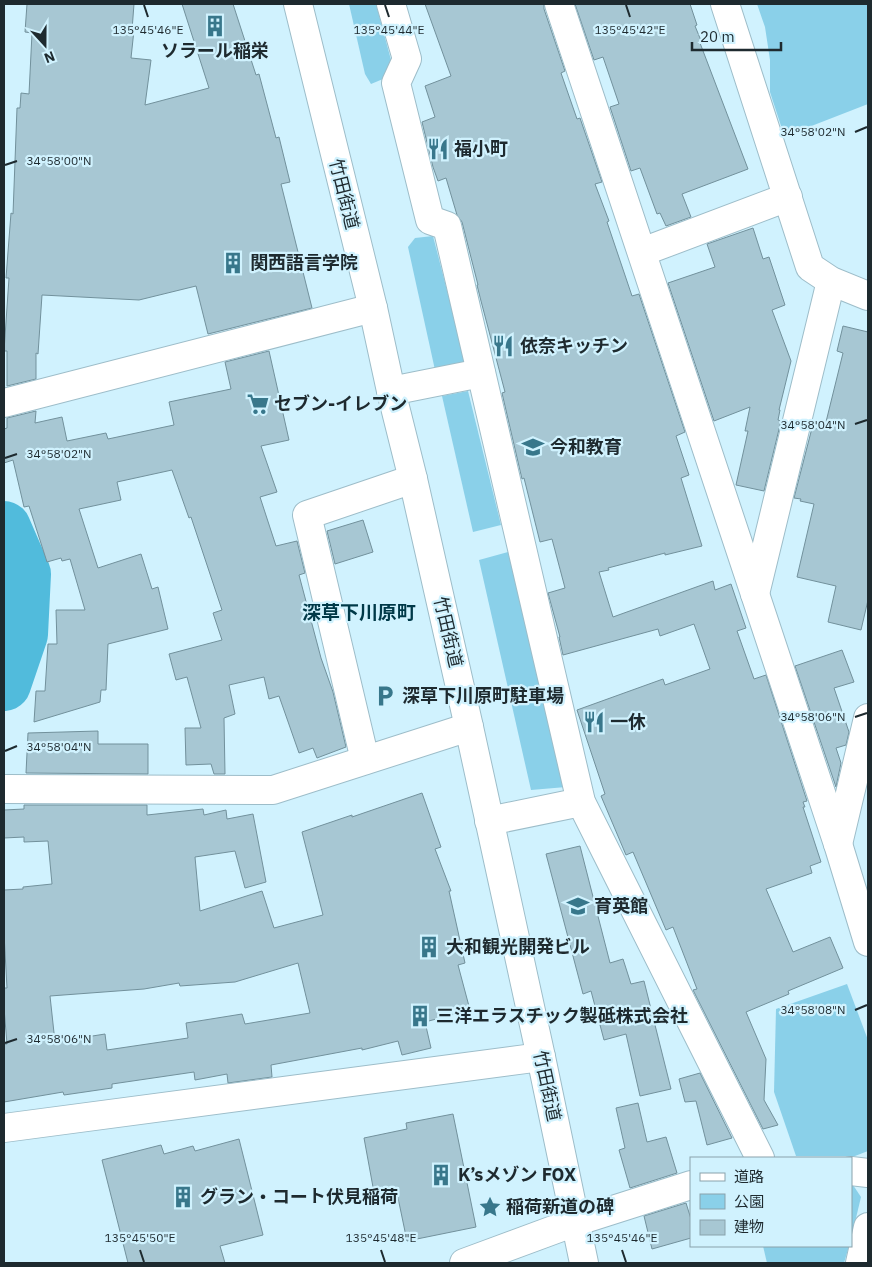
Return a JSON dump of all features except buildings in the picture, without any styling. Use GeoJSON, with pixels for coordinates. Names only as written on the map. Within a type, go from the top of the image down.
{"type":"FeatureCollection","features":[{"type":"Feature","properties":{"kind":"main road","name":"竹田街道"},"geometry":{"type":"LineString","coordinates":[[298,4],[413,479],[541,1057],[584,1263]]}},
{"type":"Feature","properties":{"kind":"main road"},"geometry":{"type":"LineString","coordinates":[[391,4],[407,59],[396,83],[430,220],[447,226],[581,802],[759,1157]]}},
{"type":"Feature","properties":{"kind":"main road"},"geometry":{"type":"LineString","coordinates":[[559,4],[838,844],[868,942]]}},
{"type":"Feature","properties":{"kind":"main road"},"geometry":{"type":"LineString","coordinates":[[725,4],[810,267],[830,281],[868,296]]}},
{"type":"Feature","properties":{"kind":"main road"},"geometry":{"type":"LineString","coordinates":[[642,252],[788,198]]}},
{"type":"Feature","properties":{"kind":"main road"},"geometry":{"type":"LineString","coordinates":[[755,594],[830,281]]}},
{"type":"Feature","properties":{"kind":"main road"},"geometry":{"type":"LineString","coordinates":[[4,403],[373,308]]}},
{"type":"Feature","properties":{"kind":"main road"},"geometry":{"type":"LineString","coordinates":[[391,392],[481,373]]}},
{"type":"Feature","properties":{"kind":"main road"},"geometry":{"type":"LineString","coordinates":[[365,760],[307,515],[413,479]]}},
{"type":"Feature","properties":{"kind":"main road"},"geometry":{"type":"LineString","coordinates":[[838,844],[868,718]]}},
{"type":"Feature","properties":{"kind":"main road"},"geometry":{"type":"LineString","coordinates":[[4,789],[273,790],[469,727]]}},
{"type":"Feature","properties":{"kind":"main road"},"geometry":{"type":"LineString","coordinates":[[489,821],[581,802]]}},
{"type":"Feature","properties":{"kind":"main road"},"geometry":{"type":"LineString","coordinates":[[4,1128],[541,1057]]}},
{"type":"Feature","properties":{"kind":"main road"},"geometry":{"type":"LineString","coordinates":[[852,1171],[868,1173]]}},
{"type":"Feature","properties":{"kind":"main road"},"geometry":{"type":"LineString","coordinates":[[464,1263],[575,1222],[690,1185]]}},
{"type":"Feature","properties":{"kind":"main road"},"geometry":{"type":"LineString","coordinates":[[860,1263],[868,1227]]}},
{"type":"Feature","properties":{"kind":"green space"},"geometry":{"type":"Polygon","coordinates":[[[349,4],[376,4],[391,60],[383,79],[371,84],[365,74],[349,4]]]}},
{"type":"Feature","properties":{"kind":"green space"},"geometry":{"type":"Polygon","coordinates":[[[757,4],[868,4],[868,104],[796,132],[782,129],[770,92],[770,60],[765,27],[757,4]]]}},
{"type":"Feature","properties":{"kind":"green space"},"geometry":{"type":"Polygon","coordinates":[[[433,236],[466,364],[435,370],[408,247],[415,238],[433,236]]]}},
{"type":"Feature","properties":{"kind":"green space"},"geometry":{"type":"Polygon","coordinates":[[[468,391],[501,525],[473,532],[442,396],[468,391]]]}},
{"type":"Feature","properties":{"kind":"green space"},"geometry":{"type":"Polygon","coordinates":[[[508,552],[566,787],[531,790],[479,560],[508,552]]]}},
{"type":"Feature","properties":{"kind":"green space"},"geometry":{"type":"Polygon","coordinates":[[[847,984],[868,1040],[868,1151],[855,1156],[796,1156],[774,1092],[776,1009],[847,984]]]}},
{"type":"Feature","properties":{"kind":"green space"},"geometry":{"type":"Polygon","coordinates":[[[852,1184],[861,1197],[852,1235],[852,1184]]]}},
{"type":"Feature","properties":{"kind":"green space"},"geometry":{"type":"Polygon","coordinates":[[[763,1247],[849,1247],[844,1263],[767,1263],[763,1247]]]}},
{"type":"Feature","properties":{"kind":"waterway"},"geometry":{"type":"LineString","coordinates":[[4,528],[24,574],[21,634],[4,684]]}},
{"type":"Feature","properties":{"kind":"place","name":"ソラール稲栄"},"geometry":{"type":"Point","coordinates":[215,26]}},
{"type":"Feature","properties":{"kind":"place","name":"福小町"},"geometry":{"type":"Point","coordinates":[438,149]}},
{"type":"Feature","properties":{"kind":"place","name":"関西語言学院"},"geometry":{"type":"Point","coordinates":[233,263]}},
{"type":"Feature","properties":{"kind":"place","name":"依奈キッチン"},"geometry":{"type":"Point","coordinates":[503,346]}},
{"type":"Feature","properties":{"kind":"place","name":"セブン-イレブン"},"geometry":{"type":"Point","coordinates":[258,404]}},
{"type":"Feature","properties":{"kind":"place","name":"今和教育"},"geometry":{"type":"Point","coordinates":[533,447]}},
{"type":"Feature","properties":{"kind":"place","name":"深草下川原町駐車場"},"geometry":{"type":"Point","coordinates":[385,696]}},
{"type":"Feature","properties":{"kind":"place","name":"一休"},"geometry":{"type":"Point","coordinates":[594,722]}},
{"type":"Feature","properties":{"kind":"place","name":"育英館"},"geometry":{"type":"Point","coordinates":[578,906]}},
{"type":"Feature","properties":{"kind":"place","name":"大和観光開発ビル"},"geometry":{"type":"Point","coordinates":[429,947]}},
{"type":"Feature","properties":{"kind":"place","name":"三洋エラスチック製砥株式会社"},"geometry":{"type":"Point","coordinates":[420,1016]}},
{"type":"Feature","properties":{"kind":"place","name":"K’sメゾン FOX"},"geometry":{"type":"Point","coordinates":[441,1175]}},
{"type":"Feature","properties":{"kind":"place","name":"グラン・コート伏見稲荷"},"geometry":{"type":"Point","coordinates":[183,1197]}},
{"type":"Feature","properties":{"kind":"place","name":"稲荷新道の碑"},"geometry":{"type":"Point","coordinates":[490,1207]}},
{"type":"Feature","properties":{"kind":"district","name":"深草下川原町"},"geometry":{"type":"Point","coordinates":[359,612]}}]}
